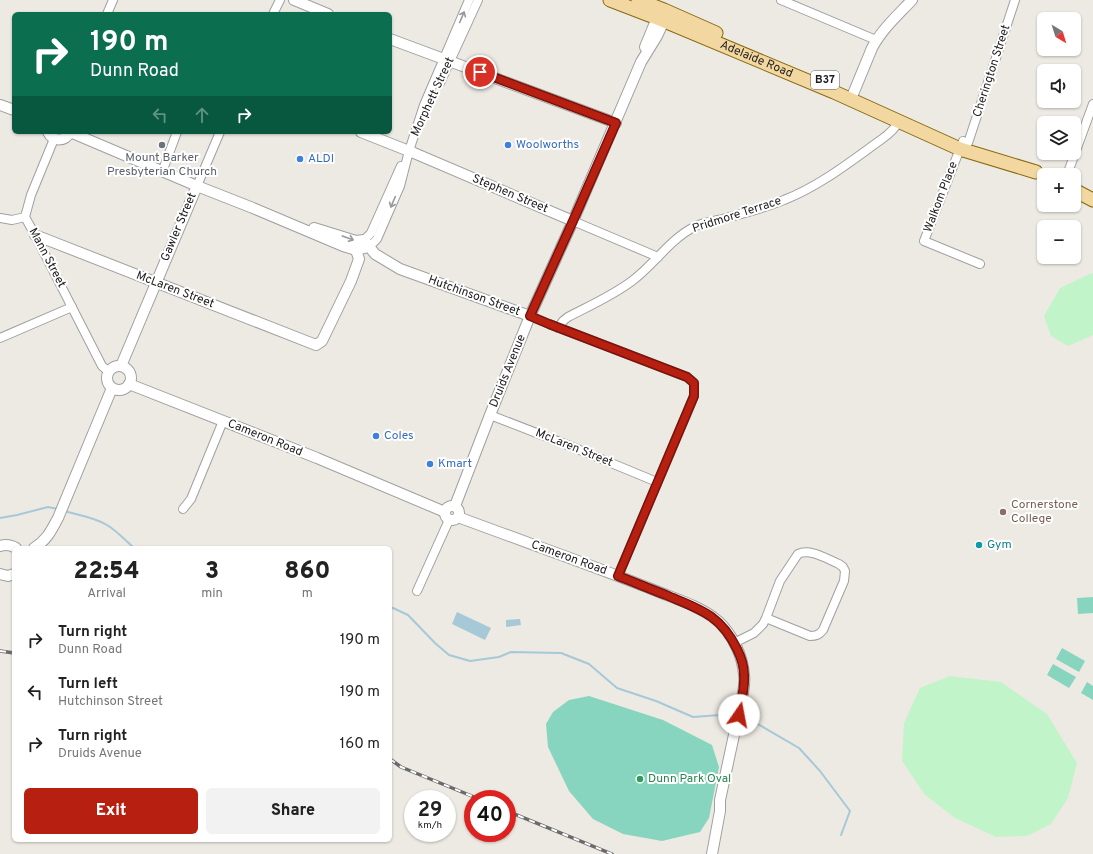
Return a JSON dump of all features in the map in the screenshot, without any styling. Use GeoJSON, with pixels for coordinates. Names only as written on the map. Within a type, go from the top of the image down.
{"type":"FeatureCollection","features":[{"type":"Feature","properties":{"kind":"main road","name":"Adelaide Road"},"geometry":{"type":"LineString","coordinates":[[610,0],[662,16],[964,144],[1037,173]]}},
{"type":"Feature","properties":{"kind":"main road","name":"Adelaide Road"},"geometry":{"type":"LineString","coordinates":[[638,0],[662,16]]}},
{"type":"Feature","properties":{"kind":"main road","name":"Adelaide Road"},"geometry":{"type":"LineString","coordinates":[[852,96],[899,121],[964,144]]}},
{"type":"Feature","properties":{"kind":"main road"},"geometry":{"type":"LineString","coordinates":[[1081,194],[1093,200]]}},
{"type":"Feature","properties":{"kind":"street"},"geometry":{"type":"LineString","coordinates":[[108,12],[113,0]]}},
{"type":"Feature","properties":{"kind":"street"},"geometry":{"type":"LineString","coordinates":[[274,12],[280,0]]}},
{"type":"Feature","properties":{"kind":"street"},"geometry":{"type":"LineString","coordinates":[[294,0],[323,12]]}},
{"type":"Feature","properties":{"kind":"street","name":"Morphett Street"},"geometry":{"type":"LineString","coordinates":[[447,60],[469,0]]}},
{"type":"Feature","properties":{"kind":"street","name":"Morphett Street"},"geometry":{"type":"LineString","coordinates":[[366,243],[377,238],[400,186],[409,151],[424,105],[478,0]]}},
{"type":"Feature","properties":{"kind":"street"},"geometry":{"type":"LineString","coordinates":[[781,0],[876,40]]}},
{"type":"Feature","properties":{"kind":"street"},"geometry":{"type":"LineString","coordinates":[[852,96],[876,40],[912,0]]}},
{"type":"Feature","properties":{"kind":"street","name":"Cherington Street"},"geometry":{"type":"LineString","coordinates":[[964,144],[1016,0]]}},
{"type":"Feature","properties":{"kind":"street","name":"Druids Avenue"},"geometry":{"type":"LineString","coordinates":[[451,516],[459,512],[455,506],[530,316],[616,123],[641,62],[657,36],[662,16]]}},
{"type":"Feature","properties":{"kind":"street"},"geometry":{"type":"LineString","coordinates":[[392,40],[616,123]]}},
{"type":"Feature","properties":{"kind":"street"},"geometry":{"type":"LineString","coordinates":[[1070,168],[1093,104]]}},
{"type":"Feature","properties":{"kind":"street"},"geometry":{"type":"LineString","coordinates":[[0,105],[12,109]]}},
{"type":"Feature","properties":{"kind":"street","name":"Pridmore Terrace"},"geometry":{"type":"LineString","coordinates":[[558,328],[568,317],[610,295],[632,281],[680,236],[695,227],[752,212],[785,200],[812,187],[890,133],[899,121]]}},
{"type":"Feature","properties":{"kind":"street"},"geometry":{"type":"LineString","coordinates":[[51,136],[62,140],[69,134]]}},
{"type":"Feature","properties":{"kind":"street"},"geometry":{"type":"LineString","coordinates":[[75,134],[162,172],[356,250],[366,243]]}},
{"type":"Feature","properties":{"kind":"street"},"geometry":{"type":"LineString","coordinates":[[162,172],[176,134]]}},
{"type":"Feature","properties":{"kind":"street","name":"Gawler Street"},"geometry":{"type":"LineString","coordinates":[[121,366],[219,134]]}},
{"type":"Feature","properties":{"kind":"street","name":"Stephen Street"},"geometry":{"type":"LineString","coordinates":[[366,134],[658,257]]}},
{"type":"Feature","properties":{"kind":"street","name":"Mann Street"},"geometry":{"type":"LineString","coordinates":[[51,136],[25,217],[102,366],[109,372]]}},
{"type":"Feature","properties":{"kind":"street","name":"Walkom Place"},"geometry":{"type":"LineString","coordinates":[[964,144],[924,241],[980,264]]}},
{"type":"Feature","properties":{"kind":"street"},"geometry":{"type":"LineString","coordinates":[[270,215],[366,243]]}},
{"type":"Feature","properties":{"kind":"street"},"geometry":{"type":"LineString","coordinates":[[0,218],[12,220],[25,217]]}},
{"type":"Feature","properties":{"kind":"street","name":"McLaren Street"},"geometry":{"type":"LineString","coordinates":[[35,234],[316,345],[322,342],[351,281],[359,259],[356,250]]}},
{"type":"Feature","properties":{"kind":"street","name":"Hutchinson Street"},"geometry":{"type":"LineString","coordinates":[[366,243],[375,254],[400,269],[530,316],[687,377],[694,383],[694,396],[657,482]]}},
{"type":"Feature","properties":{"kind":"street"},"geometry":{"type":"LineString","coordinates":[[0,338],[72,307]]}},
{"type":"Feature","properties":{"kind":"street"},"geometry":{"type":"LineString","coordinates":[[121,366],[129,372],[131,376],[130,384],[119,390],[112,388],[107,382],[109,372],[113,368],[121,366]]}},
{"type":"Feature","properties":{"kind":"street","name":"Cameron Road"},"geometry":{"type":"LineString","coordinates":[[130,384],[317,458],[451,516],[618,576],[693,606],[718,622],[734,643],[741,660],[744,676],[743,693],[720,800],[720,811],[712,854]]}},
{"type":"Feature","properties":{"kind":"street"},"geometry":{"type":"LineString","coordinates":[[37,546],[49,534],[58,518],[112,388]]}},
{"type":"Feature","properties":{"kind":"street","name":"McLaren Street"},"geometry":{"type":"LineString","coordinates":[[490,415],[657,482]]}},
{"type":"Feature","properties":{"kind":"street"},"geometry":{"type":"LineString","coordinates":[[183,509],[190,500],[223,421]]}},
{"type":"Feature","properties":{"kind":"street"},"geometry":{"type":"LineString","coordinates":[[618,576],[657,482]]}},
{"type":"Feature","properties":{"kind":"street"},"geometry":{"type":"LineString","coordinates":[[417,591],[451,516]]}},
{"type":"Feature","properties":{"kind":"street"},"geometry":{"type":"LineString","coordinates":[[0,546],[13,546]]}},
{"type":"Feature","properties":{"kind":"street"},"geometry":{"type":"LineString","coordinates":[[734,643],[754,633],[763,624],[780,581],[798,554],[801,552],[810,552],[843,567],[845,571],[844,581],[823,630],[819,635],[810,636],[766,618]]}},
{"type":"Feature","properties":{"kind":"street"},"geometry":{"type":"LineString","coordinates":[[0,574],[6,576],[12,574]]}},
{"type":"Feature","properties":{"kind":"green space"},"geometry":{"type":"Polygon","coordinates":[[[1093,273],[1093,335],[1068,346],[1051,336],[1044,316],[1060,288],[1093,273]]]}},
{"type":"Feature","properties":{"kind":"green space"},"geometry":{"type":"Polygon","coordinates":[[[1093,597],[1093,613],[1078,614],[1077,598],[1093,597]]]}},
{"type":"Feature","properties":{"kind":"green space"},"geometry":{"type":"Polygon","coordinates":[[[1062,648],[1085,661],[1079,672],[1056,659],[1062,648]]]}},
{"type":"Feature","properties":{"kind":"green space"},"geometry":{"type":"Polygon","coordinates":[[[1053,664],[1076,677],[1069,688],[1047,675],[1053,664]]]}},
{"type":"Feature","properties":{"kind":"green space"},"geometry":{"type":"Polygon","coordinates":[[[950,676],[1001,682],[1047,714],[1077,763],[1068,798],[1051,824],[1027,836],[996,837],[955,818],[925,795],[902,761],[904,723],[920,688],[950,676]]]}},
{"type":"Feature","properties":{"kind":"green space"},"geometry":{"type":"Polygon","coordinates":[[[1087,682],[1093,686],[1093,700],[1081,693],[1087,682]]]}},
{"type":"Feature","properties":{"kind":"green space","name":"Dunn Park Oval"},"geometry":{"type":"Polygon","coordinates":[[[589,696],[663,720],[712,745],[719,767],[709,818],[700,832],[662,841],[623,834],[593,819],[569,791],[548,747],[546,724],[553,712],[569,700],[589,696]]]}},
{"type":"Feature","properties":{"kind":"water"},"geometry":{"type":"Polygon","coordinates":[[[457,612],[491,628],[485,640],[452,624],[457,612]]]}},
{"type":"Feature","properties":{"kind":"water"},"geometry":{"type":"Polygon","coordinates":[[[520,619],[521,625],[506,627],[506,620],[520,619]]]}},
{"type":"Feature","properties":{"kind":"waterway"},"geometry":{"type":"LineString","coordinates":[[0,518],[48,507],[58,509]]}},
{"type":"Feature","properties":{"kind":"waterway"},"geometry":{"type":"LineString","coordinates":[[64,511],[102,522],[114,530],[132,546]]}},
{"type":"Feature","properties":{"kind":"waterway"},"geometry":{"type":"LineString","coordinates":[[392,608],[408,615],[449,655],[470,661],[499,657],[511,652],[561,653],[589,664],[617,688],[656,701],[693,717],[720,715],[734,718]]}},
{"type":"Feature","properties":{"kind":"waterway"},"geometry":{"type":"LineString","coordinates":[[744,720],[756,723],[799,748],[820,771],[850,811],[841,835]]}},
{"type":"Feature","properties":{"kind":"railway"},"geometry":{"type":"LineString","coordinates":[[0,651],[12,653]]}},
{"type":"Feature","properties":{"kind":"railway"},"geometry":{"type":"LineString","coordinates":[[392,760],[401,767],[464,793]]}},
{"type":"Feature","properties":{"kind":"railway"},"geometry":{"type":"LineString","coordinates":[[516,815],[612,854]]}},
{"type":"Feature","properties":{"kind":"place","name":"Mount Barker Presbyterian Church"},"geometry":{"type":"Point","coordinates":[162,145]}},
{"type":"Feature","properties":{"kind":"place","name":"Woolworths"},"geometry":{"type":"Point","coordinates":[508,145]}},
{"type":"Feature","properties":{"kind":"place","name":"ALDI"},"geometry":{"type":"Point","coordinates":[300,159]}},
{"type":"Feature","properties":{"kind":"place","name":"Coles"},"geometry":{"type":"Point","coordinates":[376,436]}},
{"type":"Feature","properties":{"kind":"place","name":"Kmart"},"geometry":{"type":"Point","coordinates":[430,464]}},
{"type":"Feature","properties":{"kind":"place","name":"Cornerstone College"},"geometry":{"type":"Point","coordinates":[1003,512]}},
{"type":"Feature","properties":{"kind":"place","name":"Gym"},"geometry":{"type":"Point","coordinates":[979,545]}},
{"type":"Feature","properties":{"kind":"place","name":"Dunn Park Oval"},"geometry":{"type":"Point","coordinates":[640,779]}},
{"type":"Feature","properties":{"kind":"route"},"geometry":{"type":"LineString","coordinates":[[480,72],[616,123],[530,316],[687,377],[694,383],[694,396],[618,576],[693,606],[718,622],[725,630],[739,653],[743,666],[743,693],[739,715]]}}]}
